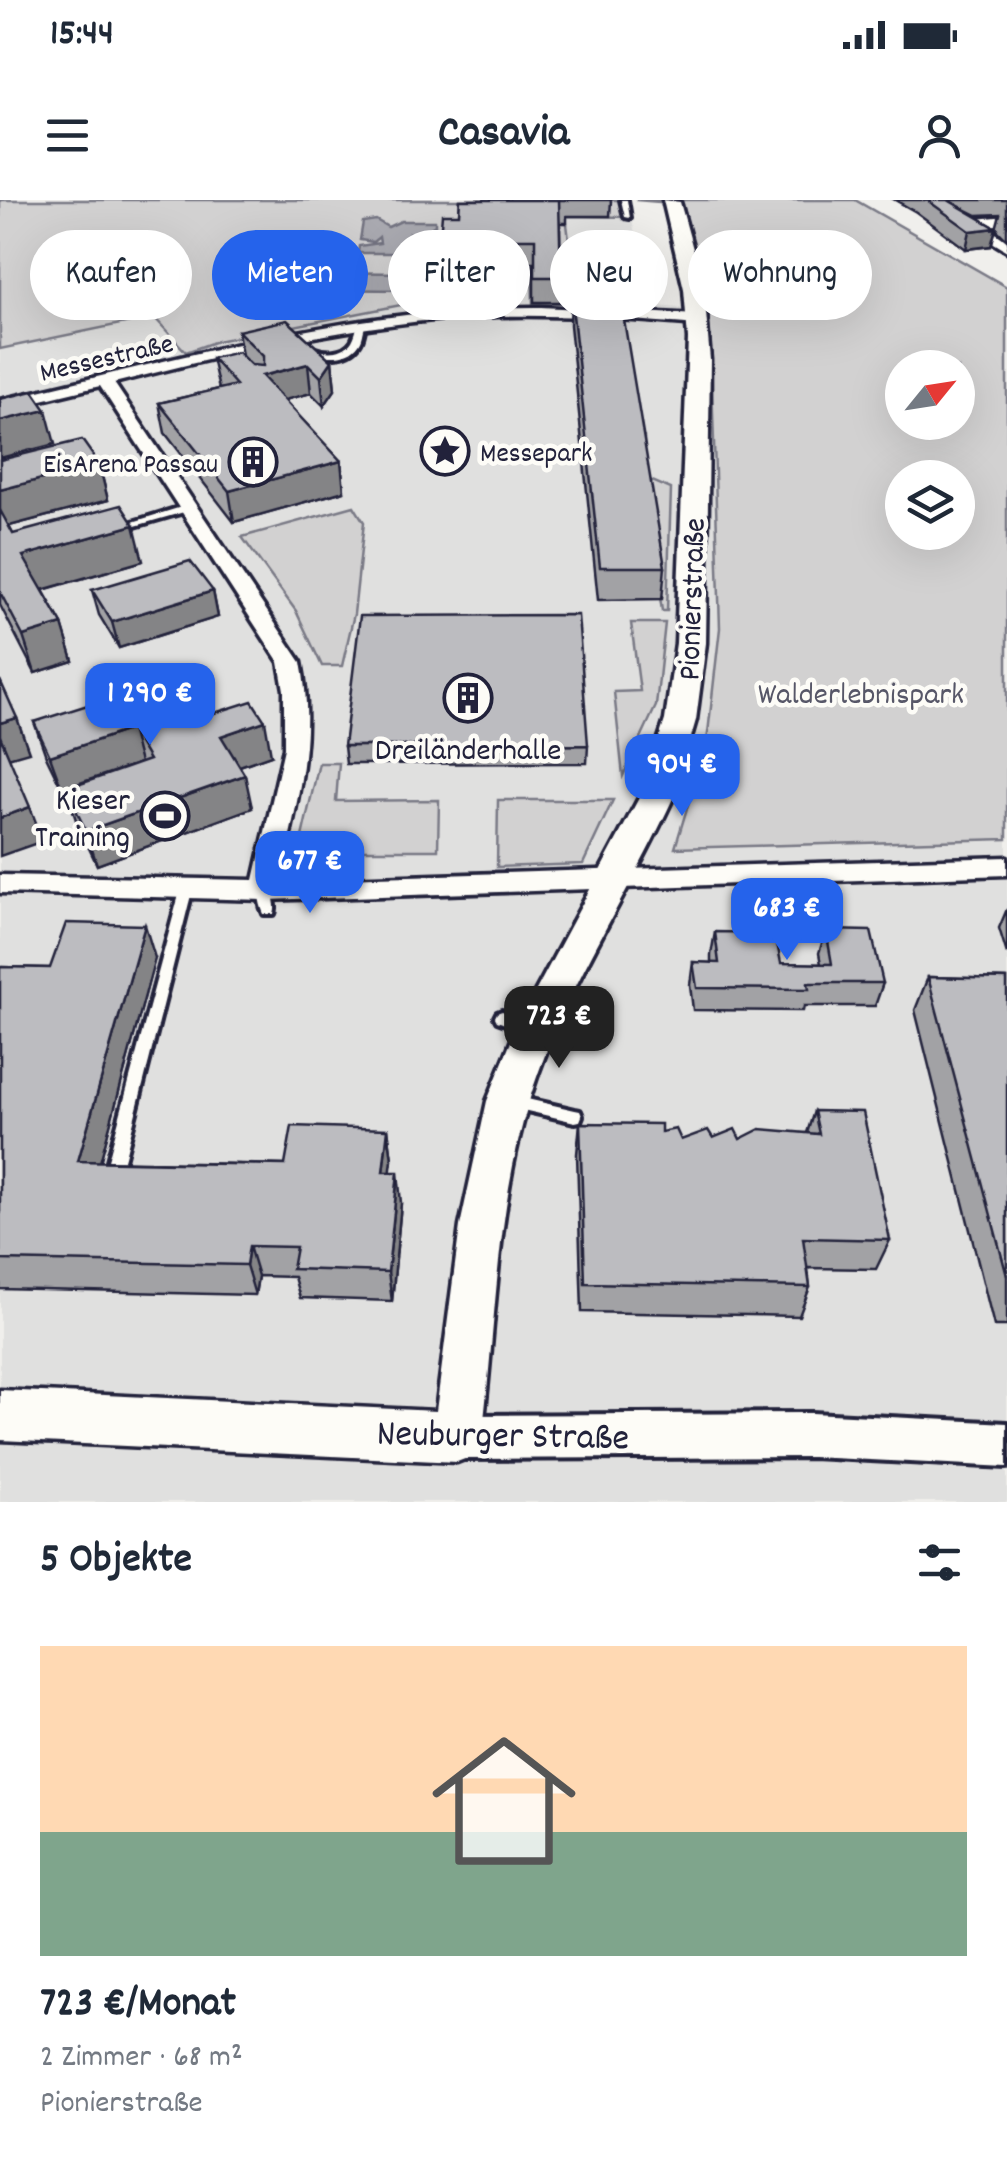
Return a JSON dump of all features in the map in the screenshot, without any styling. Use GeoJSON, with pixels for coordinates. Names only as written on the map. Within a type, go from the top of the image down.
{"type":"FeatureCollection","features":[{"type":"Feature","properties":{"kind":"main road","name":"Pionierstraße"},"geometry":{"type":"LineString","coordinates":[[671,202],[688,256]]}},
{"type":"Feature","properties":{"kind":"main road","name":"Pionierstraße"},"geometry":{"type":"LineString","coordinates":[[457,1436],[484,1216],[520,1023],[620,875],[680,736],[691,676],[698,320]]}},
{"type":"Feature","properties":{"kind":"main road","name":"Neuburger Straße"},"geometry":{"type":"LineString","coordinates":[[0,1416],[457,1436]]}},
{"type":"Feature","properties":{"kind":"street"},"geometry":{"type":"LineString","coordinates":[[929,200],[974,223],[1007,247]]}},
{"type":"Feature","properties":{"kind":"street"},"geometry":{"type":"LineString","coordinates":[[974,223],[1007,220]]}},
{"type":"Feature","properties":{"kind":"street","name":"Messestraße"},"geometry":{"type":"LineString","coordinates":[[0,406],[105,382],[232,360],[300,338],[446,314],[571,308],[688,319]]}},
{"type":"Feature","properties":{"kind":"street"},"geometry":{"type":"LineString","coordinates":[[105,382],[268,623],[290,662],[296,686],[296,746],[267,901]]}},
{"type":"Feature","properties":{"kind":"street"},"geometry":{"type":"LineString","coordinates":[[0,884],[186,890],[267,901],[620,875],[808,874],[1007,866]]}},
{"type":"Feature","properties":{"kind":"street","name":"Neuburger Straße"},"geometry":{"type":"LineString","coordinates":[[457,1436],[812,1435],[1007,1445]]}},
{"type":"Feature","properties":{"kind":"lane"},"geometry":{"type":"LineString","coordinates":[[624,200],[628,217]]}},
{"type":"Feature","properties":{"kind":"lane"},"geometry":{"type":"LineString","coordinates":[[98,533],[188,508]]}},
{"type":"Feature","properties":{"kind":"lane"},"geometry":{"type":"LineString","coordinates":[[808,874],[818,903]]}},
{"type":"Feature","properties":{"kind":"lane"},"geometry":{"type":"LineString","coordinates":[[114,1168],[186,890]]}},
{"type":"Feature","properties":{"kind":"lane"},"geometry":{"type":"LineString","coordinates":[[508,1101],[575,1116]]}},
{"type":"Feature","properties":{"kind":"shaded area"},"geometry":{"type":"Polygon","coordinates":[[[144,200],[628,200],[634,230],[550,230],[550,320],[668,320],[668,307],[688,309],[688,320],[708,320],[720,628],[707,742],[676,847],[1007,839],[1007,1502],[0,1502],[0,349],[140,320],[158,320],[186,352],[177,320],[192,320],[192,230],[152,230],[144,200]]]}},
{"type":"Feature","properties":{"kind":"shaded area"},"geometry":{"type":"Polygon","coordinates":[[[376,220],[388,227],[401,221],[435,221],[435,225],[427,230],[388,230],[388,253],[368,253],[368,245],[380,243],[379,237],[368,241],[368,230],[362,230],[363,222],[376,220]]]}},
{"type":"Feature","properties":{"kind":"shaded area"},"geometry":{"type":"Polygon","coordinates":[[[368,273],[388,273],[388,290],[368,290],[368,273]]]}},
{"type":"Feature","properties":{"kind":"green space"},"geometry":{"type":"Polygon","coordinates":[[[0,200],[628,200],[631,217],[566,216],[568,230],[550,230],[550,303],[533,303],[530,230],[388,230],[388,308],[368,311],[368,230],[212,230],[212,320],[324,320],[217,341],[186,352],[157,320],[192,320],[192,230],[30,230],[30,320],[140,320],[0,349],[0,200]]]}},
{"type":"Feature","properties":{"kind":"green space","name":"Walderlebnispark"},"geometry":{"type":"Polygon","coordinates":[[[636,200],[855,200],[1007,287],[1007,839],[675,848],[707,742],[720,628],[709,320],[872,320],[872,230],[689,230],[683,204],[636,200]]]}},
{"type":"Feature","properties":{"kind":"green space"},"geometry":{"type":"Polygon","coordinates":[[[636,434],[644,437],[645,478],[671,489],[667,611],[662,611],[636,434]]]}},
{"type":"Feature","properties":{"kind":"green space"},"geometry":{"type":"Polygon","coordinates":[[[354,506],[364,522],[354,614],[342,666],[322,666],[296,611],[242,537],[354,506]]]}},
{"type":"Feature","properties":{"kind":"green space"},"geometry":{"type":"Polygon","coordinates":[[[631,623],[665,623],[656,706],[623,776],[614,692],[640,691],[631,623]]]}},
{"type":"Feature","properties":{"kind":"green space"},"geometry":{"type":"Polygon","coordinates":[[[319,763],[339,763],[336,801],[439,800],[438,850],[299,850],[319,763]]]}},
{"type":"Feature","properties":{"kind":"green space"},"geometry":{"type":"Polygon","coordinates":[[[498,800],[613,800],[583,864],[497,867],[498,800]]]}},
{"type":"Feature","properties":{"kind":"building"},"geometry":{"type":"Polygon","coordinates":[[[460,200],[559,200],[560,230],[550,230],[550,277],[535,277],[535,239],[530,239],[530,230],[441,230],[442,214],[459,214],[460,200]]]}},
{"type":"Feature","properties":{"kind":"building"},"geometry":{"type":"Polygon","coordinates":[[[927,200],[948,200],[996,228],[970,231],[927,200]]]}},
{"type":"Feature","properties":{"kind":"building"},"geometry":{"type":"Polygon","coordinates":[[[287,320],[332,361],[321,377],[308,364],[262,376],[341,461],[229,491],[159,403],[236,385],[212,358],[238,352],[251,365],[263,366],[263,356],[238,331],[287,320]]]}},
{"type":"Feature","properties":{"kind":"building"},"geometry":{"type":"Polygon","coordinates":[[[574,320],[624,320],[665,567],[600,567],[574,320]]]}},
{"type":"Feature","properties":{"kind":"building"},"geometry":{"type":"Polygon","coordinates":[[[33,391],[46,410],[0,421],[0,399],[33,391]]]}},
{"type":"Feature","properties":{"kind":"building"},"geometry":{"type":"Polygon","coordinates":[[[82,440],[99,464],[0,490],[0,460],[82,440]]]}},
{"type":"Feature","properties":{"kind":"building"},"geometry":{"type":"Polygon","coordinates":[[[121,505],[134,525],[23,556],[62,624],[23,636],[0,592],[0,510],[13,534],[121,505]]]}},
{"type":"Feature","properties":{"kind":"building"},"geometry":{"type":"Polygon","coordinates":[[[190,561],[213,591],[112,622],[92,590],[190,561]]]}},
{"type":"Feature","properties":{"kind":"building","name":"Dreiländerhalle"},"geometry":{"type":"Polygon","coordinates":[[[578,615],[588,745],[344,746],[360,616],[578,615]]]}},
{"type":"Feature","properties":{"kind":"building"},"geometry":{"type":"Polygon","coordinates":[[[182,675],[208,715],[252,701],[265,721],[221,736],[245,775],[86,831],[66,789],[149,760],[131,729],[50,756],[34,722],[182,675]]]}},
{"type":"Feature","properties":{"kind":"building"},"geometry":{"type":"Polygon","coordinates":[[[0,680],[17,718],[0,723],[0,680]]]}},
{"type":"Feature","properties":{"kind":"building"},"geometry":{"type":"Polygon","coordinates":[[[0,736],[30,807],[0,818],[0,736]]]}},
{"type":"Feature","properties":{"kind":"building"},"geometry":{"type":"Polygon","coordinates":[[[66,923],[145,925],[78,1161],[285,1165],[292,1126],[388,1129],[383,1172],[398,1172],[388,1272],[292,1269],[296,1247],[249,1246],[246,1265],[0,1260],[0,967],[50,968],[66,923]]]}},
{"type":"Feature","properties":{"kind":"building"},"geometry":{"type":"Polygon","coordinates":[[[826,930],[871,931],[883,983],[808,983],[809,989],[697,988],[693,962],[719,963],[715,932],[775,933],[781,963],[832,964],[826,930]]]}},
{"type":"Feature","properties":{"kind":"building"},"geometry":{"type":"Polygon","coordinates":[[[928,977],[1007,979],[1007,1276],[928,977]]]}},
{"type":"Feature","properties":{"kind":"building"},"geometry":{"type":"Polygon","coordinates":[[[814,1111],[863,1112],[890,1240],[803,1238],[810,1287],[585,1283],[580,1123],[661,1124],[661,1132],[676,1129],[681,1140],[708,1130],[713,1138],[735,1129],[740,1139],[760,1129],[819,1134],[814,1111]]]}},
{"type":"Feature","properties":{"kind":"place","name":"Messepark"},"geometry":{"type":"Point","coordinates":[445,451]}},
{"type":"Feature","properties":{"kind":"place","name":"EisArena Passau"},"geometry":{"type":"Point","coordinates":[253,462]}},
{"type":"Feature","properties":{"kind":"place","name":"Dreiländerhalle"},"geometry":{"type":"Point","coordinates":[468,698]}},
{"type":"Feature","properties":{"kind":"place","name":"Kieser Training"},"geometry":{"type":"Point","coordinates":[165,816]}}]}
